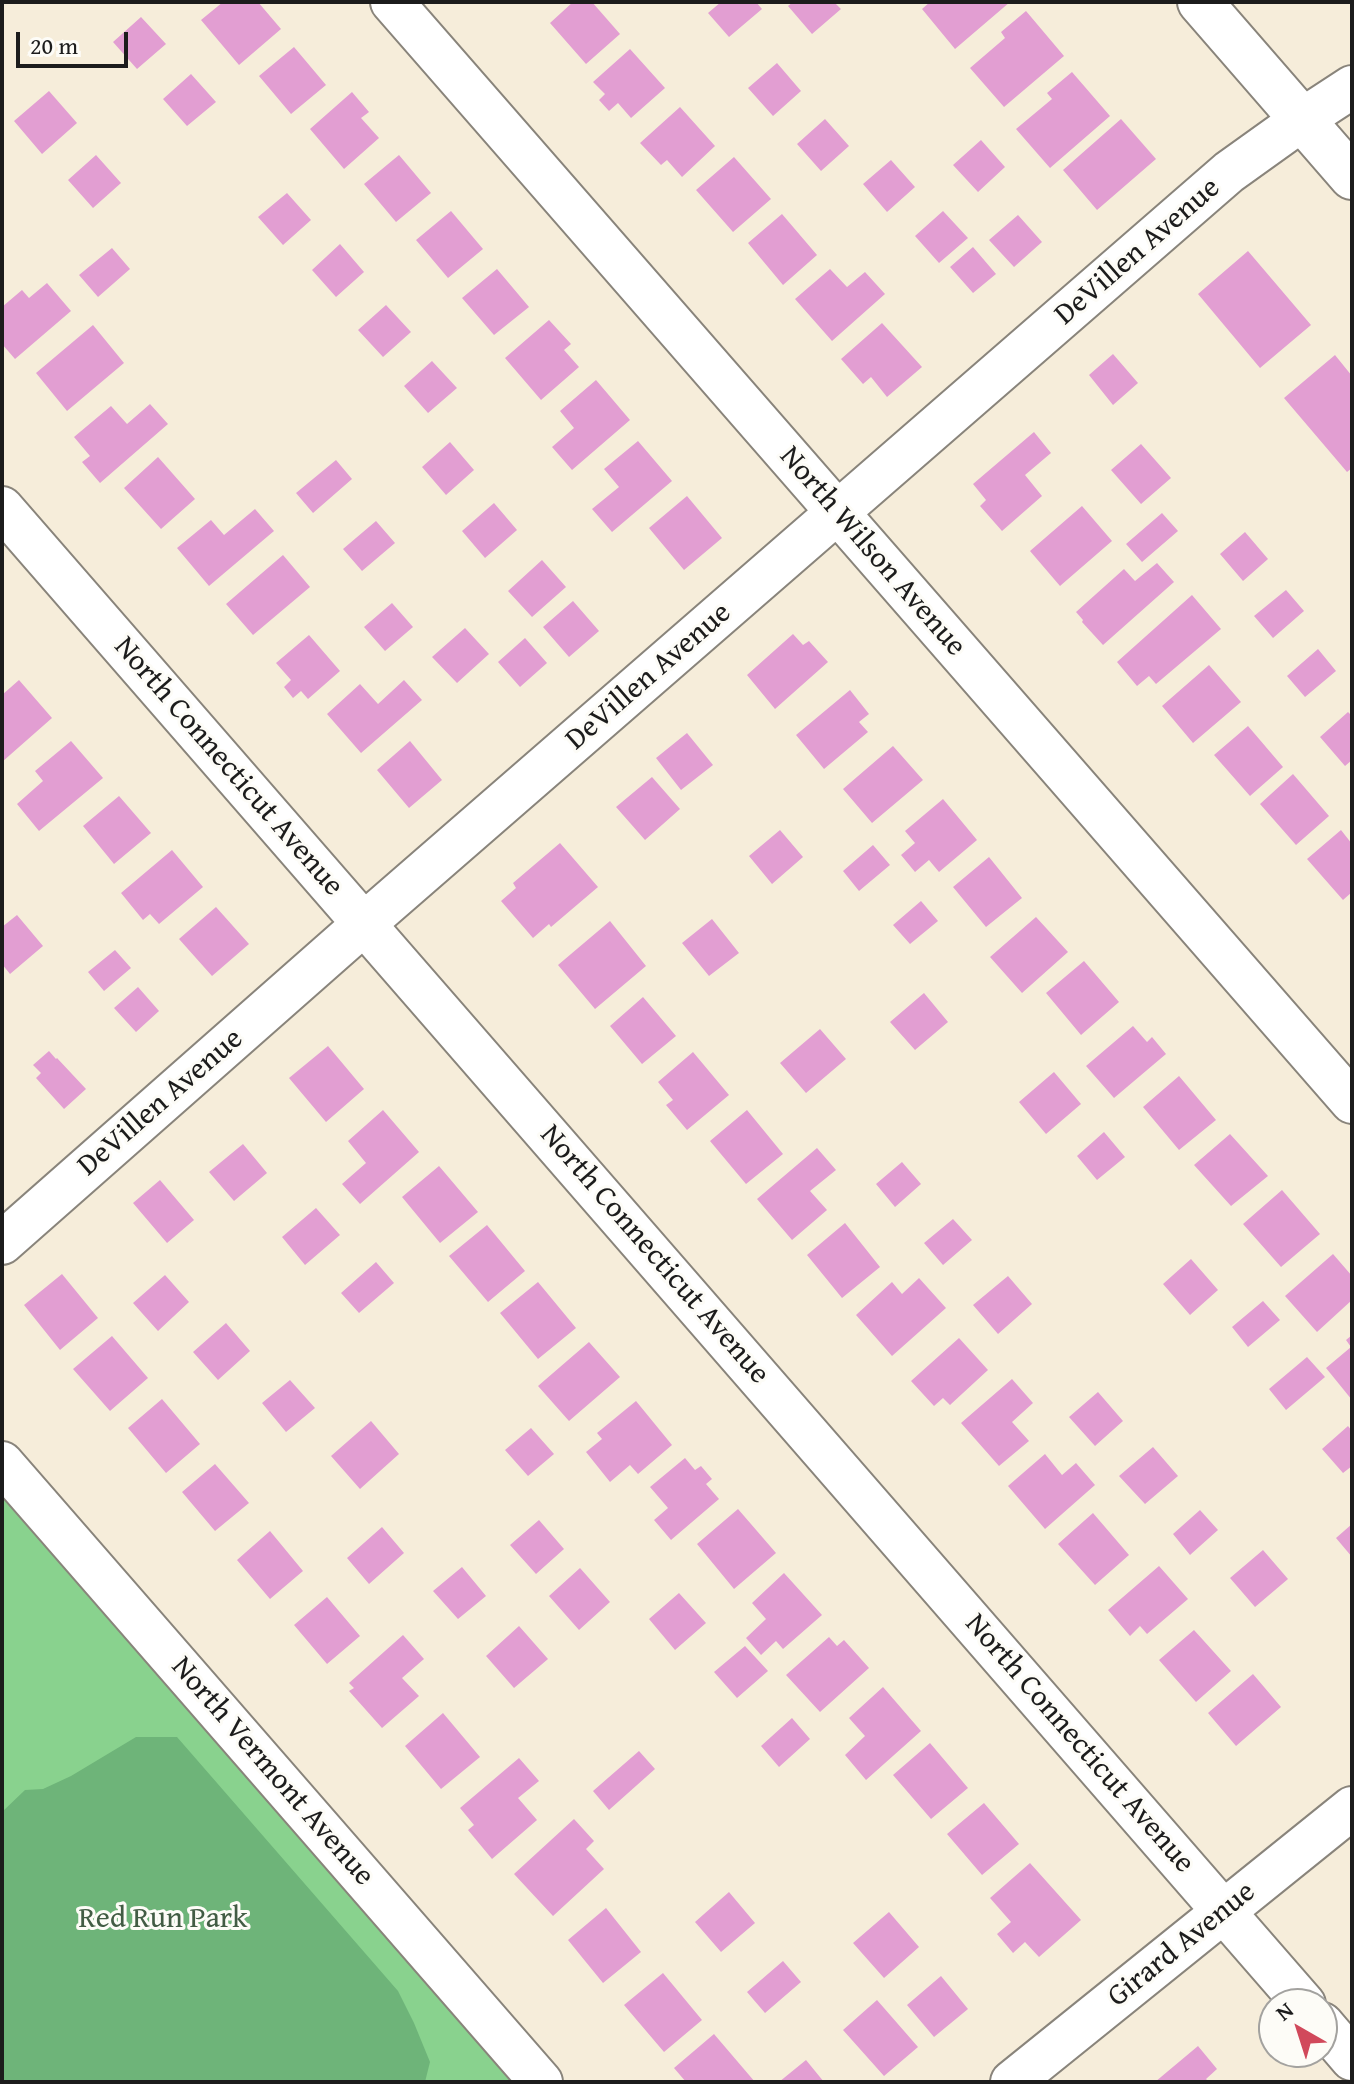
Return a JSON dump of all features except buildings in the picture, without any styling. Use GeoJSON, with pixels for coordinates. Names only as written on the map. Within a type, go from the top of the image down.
{"type":"FeatureCollection","features":[{"type":"Feature","properties":{"kind":"street","name":"North Wilson Avenue"},"geometry":{"type":"LineString","coordinates":[[392,2],[1352,1102]]}},
{"type":"Feature","properties":{"kind":"street"},"geometry":{"type":"LineString","coordinates":[[1200,2],[1352,177]]}},
{"type":"Feature","properties":{"kind":"street","name":"DeVillen Avenue"},"geometry":{"type":"LineString","coordinates":[[2,1243],[1229,172],[1352,87]]}},
{"type":"Feature","properties":{"kind":"street","name":"North Connecticut Avenue"},"geometry":{"type":"LineString","coordinates":[[2,508],[1290,1988]]}},
{"type":"Feature","properties":{"kind":"street","name":"North Vermont Avenue"},"geometry":{"type":"LineString","coordinates":[[2,1463],[541,2082]]}},
{"type":"Feature","properties":{"kind":"street","name":"Girard Avenue"},"geometry":{"type":"LineString","coordinates":[[1012,2082],[1352,1808]]}},
{"type":"Feature","properties":{"kind":"street"},"geometry":{"type":"LineString","coordinates":[[1338,2043],[1352,2059]]}},
{"type":"Feature","properties":{"kind":"green space","name":"Red Run Park"},"geometry":{"type":"Polygon","coordinates":[[[2,1494],[521,2082],[2,2082],[2,1494]]]}},
{"type":"Feature","properties":{"kind":"green space","name":"Red Run Park"},"geometry":{"type":"Polygon","coordinates":[[[136,1737],[177,1737],[398,1991],[430,2062],[425,2082],[2,2082],[2,1812],[25,1790],[43,1789],[71,1776],[136,1737]]]}}]}
